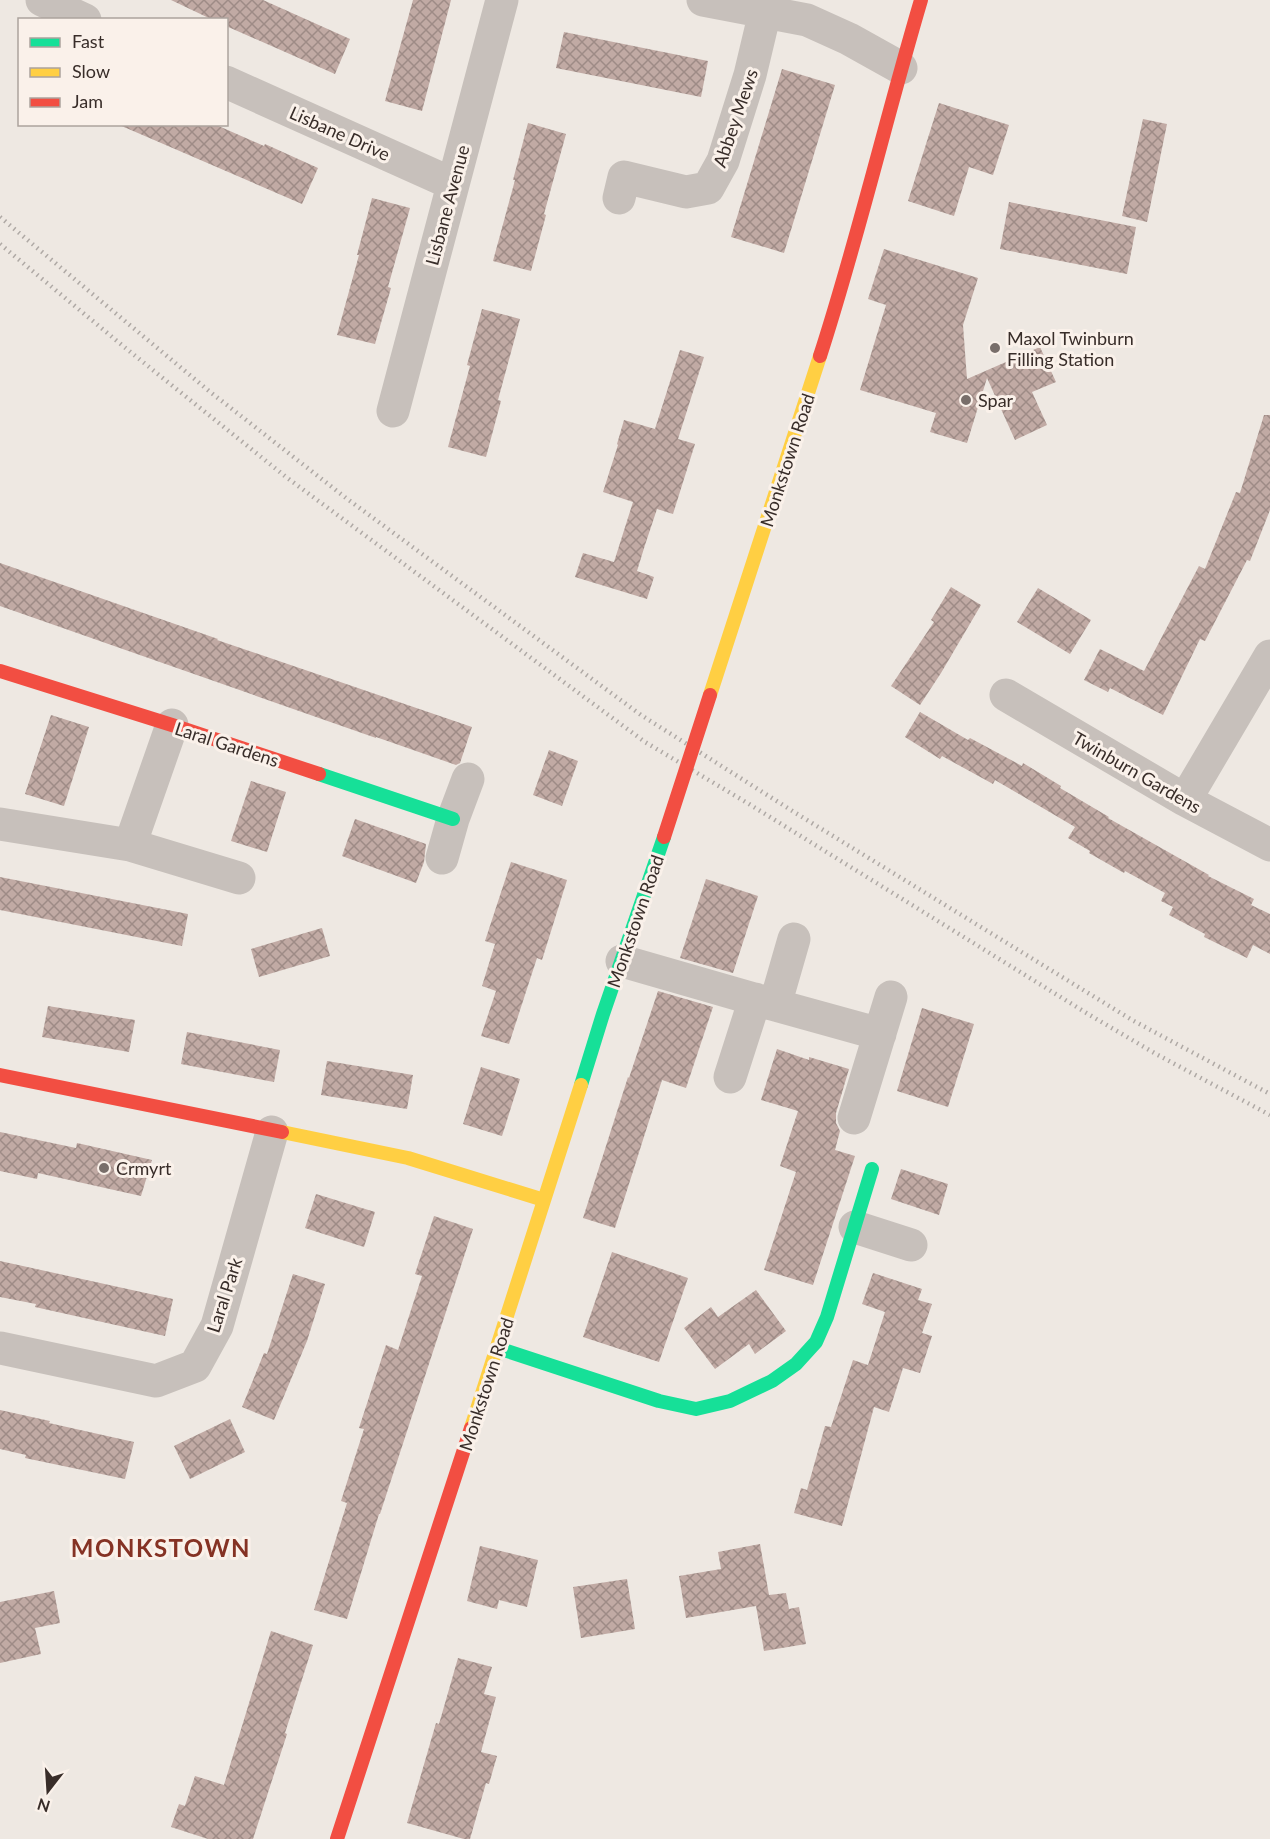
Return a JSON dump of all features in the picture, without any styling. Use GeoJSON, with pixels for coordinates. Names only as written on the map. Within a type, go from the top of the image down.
{"type":"FeatureCollection","features":[{"type":"Feature","properties":{"kind":"street"},"geometry":{"type":"LineString","coordinates":[[42,0],[81,18]]}},
{"type":"Feature","properties":{"kind":"street","name":"Lisbane Avenue"},"geometry":{"type":"LineString","coordinates":[[393,411],[502,0]]}},
{"type":"Feature","properties":{"kind":"street"},"geometry":{"type":"LineString","coordinates":[[703,0],[807,20],[849,39],[901,68]]}},
{"type":"Feature","properties":{"kind":"street","name":"Monkstown Road"},"geometry":{"type":"LineString","coordinates":[[337,1839],[498,1348],[603,1014],[664,837],[844,282],[921,0]]}},
{"type":"Feature","properties":{"kind":"street","name":"Abbey Mews"},"geometry":{"type":"LineString","coordinates":[[619,198],[624,177],[686,192],[708,188],[723,161],[750,75],[765,12]]}},
{"type":"Feature","properties":{"kind":"street","name":"Lisbane Drive"},"geometry":{"type":"LineString","coordinates":[[228,83],[453,184]]}},
{"type":"Feature","properties":{"kind":"street"},"geometry":{"type":"LineString","coordinates":[[1185,800],[1270,656]]}},
{"type":"Feature","properties":{"kind":"street","name":"Laral Gardens"},"geometry":{"type":"LineString","coordinates":[[0,671],[453,819]]}},
{"type":"Feature","properties":{"kind":"street","name":"Twinburn Gardens"},"geometry":{"type":"LineString","coordinates":[[1006,695],[1185,800],[1270,845]]}},
{"type":"Feature","properties":{"kind":"street"},"geometry":{"type":"LineString","coordinates":[[130,845],[172,726]]}},
{"type":"Feature","properties":{"kind":"street"},"geometry":{"type":"LineString","coordinates":[[442,858],[468,779]]}},
{"type":"Feature","properties":{"kind":"street"},"geometry":{"type":"LineString","coordinates":[[0,824],[130,845],[238,878]]}},
{"type":"Feature","properties":{"kind":"street"},"geometry":{"type":"LineString","coordinates":[[730,1077],[794,939]]}},
{"type":"Feature","properties":{"kind":"street"},"geometry":{"type":"LineString","coordinates":[[622,961],[880,1034]]}},
{"type":"Feature","properties":{"kind":"street"},"geometry":{"type":"LineString","coordinates":[[854,1118],[891,998]]}},
{"type":"Feature","properties":{"kind":"street"},"geometry":{"type":"LineString","coordinates":[[0,1076],[408,1158],[544,1200]]}},
{"type":"Feature","properties":{"kind":"street","name":"Laral Park"},"geometry":{"type":"LineString","coordinates":[[0,1348],[156,1381],[195,1366],[217,1326],[272,1132]]}},
{"type":"Feature","properties":{"kind":"street"},"geometry":{"type":"LineString","coordinates":[[498,1348],[659,1401],[696,1409],[730,1401],[772,1381],[796,1364],[816,1342],[827,1317],[872,1169]]}},
{"type":"Feature","properties":{"kind":"street"},"geometry":{"type":"LineString","coordinates":[[855,1227],[912,1245]]}},
{"type":"Feature","properties":{"kind":"building"},"geometry":{"type":"Polygon","coordinates":[[[171,0],[263,0],[350,39],[335,74],[228,27],[228,18],[209,18],[171,0]]]}},
{"type":"Feature","properties":{"kind":"building"},"geometry":{"type":"Polygon","coordinates":[[[413,0],[451,0],[422,111],[385,101],[413,0]]]}},
{"type":"Feature","properties":{"kind":"building"},"geometry":{"type":"Polygon","coordinates":[[[564,32],[708,61],[701,97],[556,68],[564,32]]]}},
{"type":"Feature","properties":{"kind":"building"},"geometry":{"type":"Polygon","coordinates":[[[782,69],[835,85],[784,253],[731,237],[782,69]]]}},
{"type":"Feature","properties":{"kind":"building"},"geometry":{"type":"Polygon","coordinates":[[[939,103],[1009,125],[993,175],[969,167],[954,216],[908,201],[939,103]]]}},
{"type":"Feature","properties":{"kind":"building"},"geometry":{"type":"Polygon","coordinates":[[[1143,119],[1167,124],[1147,222],[1122,216],[1143,119]]]}},
{"type":"Feature","properties":{"kind":"building"},"geometry":{"type":"Polygon","coordinates":[[[528,123],[566,134],[531,271],[493,261],[528,123]]]}},
{"type":"Feature","properties":{"kind":"building"},"geometry":{"type":"Polygon","coordinates":[[[122,126],[219,126],[264,146],[265,144],[318,168],[302,204],[122,126]]]}},
{"type":"Feature","properties":{"kind":"building"},"geometry":{"type":"Polygon","coordinates":[[[372,198],[410,208],[375,344],[337,335],[372,198]]]}},
{"type":"Feature","properties":{"kind":"building"},"geometry":{"type":"Polygon","coordinates":[[[1009,202],[1136,227],[1127,274],[1000,249],[1009,202]]]}},
{"type":"Feature","properties":{"kind":"building"},"geometry":{"type":"Polygon","coordinates":[[[884,249],[978,278],[963,325],[967,379],[1040,347],[1056,382],[1032,392],[1047,425],[1015,440],[987,378],[967,443],[930,432],[936,413],[860,390],[886,305],[868,299],[884,249]]]}},
{"type":"Feature","properties":{"kind":"building"},"geometry":{"type":"Polygon","coordinates":[[[482,309],[520,319],[498,400],[501,401],[486,457],[448,447],[470,366],[467,365],[482,309]]]}},
{"type":"Feature","properties":{"kind":"building"},"geometry":{"type":"Polygon","coordinates":[[[680,350],[704,357],[678,439],[695,444],[673,514],[657,509],[645,545],[637,571],[654,577],[647,599],[575,577],[583,553],[614,562],[633,502],[603,492],[624,420],[655,429],[680,350]]]}},
{"type":"Feature","properties":{"kind":"building"},"geometry":{"type":"Polygon","coordinates":[[[1264,415],[1270,415],[1270,510],[1250,561],[1247,560],[1205,641],[1200,639],[1163,715],[1110,688],[1108,692],[1084,680],[1100,649],[1144,671],[1199,566],[1205,569],[1236,492],[1240,493],[1264,415]]]}},
{"type":"Feature","properties":{"kind":"building"},"geometry":{"type":"Polygon","coordinates":[[[0,563],[472,727],[460,763],[456,765],[376,738],[0,606],[0,563]]]}},
{"type":"Feature","properties":{"kind":"building"},"geometry":{"type":"Polygon","coordinates":[[[951,587],[981,605],[920,705],[891,686],[934,622],[931,620],[951,587]]]}},
{"type":"Feature","properties":{"kind":"building"},"geometry":{"type":"Polygon","coordinates":[[[1038,588],[1091,620],[1070,654],[1017,622],[1038,588]]]}},
{"type":"Feature","properties":{"kind":"building"},"geometry":{"type":"Polygon","coordinates":[[[920,712],[968,740],[970,738],[1022,766],[1023,763],[1108,818],[1208,876],[1254,899],[1251,905],[1270,914],[1270,954],[1253,945],[1247,958],[1204,937],[1205,934],[1169,915],[1173,907],[1161,901],[1165,893],[1125,871],[1124,873],[1068,838],[1075,827],[995,780],[993,784],[942,756],[940,759],[905,737],[920,712]]]}},
{"type":"Feature","properties":{"kind":"building"},"geometry":{"type":"Polygon","coordinates":[[[51,715],[89,727],[64,806],[25,794],[51,715]]]}},
{"type":"Feature","properties":{"kind":"building"},"geometry":{"type":"Polygon","coordinates":[[[549,750],[578,761],[562,806],[533,795],[549,750]]]}},
{"type":"Feature","properties":{"kind":"building"},"geometry":{"type":"Polygon","coordinates":[[[251,781],[286,792],[267,852],[231,841],[251,781]]]}},
{"type":"Feature","properties":{"kind":"building"},"geometry":{"type":"Polygon","coordinates":[[[355,819],[426,844],[424,862],[416,883],[342,856],[355,819]]]}},
{"type":"Feature","properties":{"kind":"building"},"geometry":{"type":"Polygon","coordinates":[[[511,862],[567,880],[542,960],[537,958],[509,1044],[481,1036],[496,991],[482,986],[495,944],[485,941],[511,862]]]}},
{"type":"Feature","properties":{"kind":"building"},"geometry":{"type":"Polygon","coordinates":[[[0,877],[188,914],[182,946],[0,910],[0,877]]]}},
{"type":"Feature","properties":{"kind":"building"},"geometry":{"type":"Polygon","coordinates":[[[706,879],[758,896],[733,973],[680,958],[706,879]]]}},
{"type":"Feature","properties":{"kind":"building"},"geometry":{"type":"Polygon","coordinates":[[[322,928],[330,956],[259,977],[251,949],[322,928]]]}},
{"type":"Feature","properties":{"kind":"building"},"geometry":{"type":"Polygon","coordinates":[[[658,991],[713,1007],[686,1088],[662,1080],[615,1228],[583,1218],[658,991]]]}},
{"type":"Feature","properties":{"kind":"building"},"geometry":{"type":"Polygon","coordinates":[[[48,1006],[135,1020],[129,1052],[42,1037],[48,1006]]]}},
{"type":"Feature","properties":{"kind":"building"},"geometry":{"type":"Polygon","coordinates":[[[922,1008],[974,1024],[948,1107],[897,1091],[922,1008]]]}},
{"type":"Feature","properties":{"kind":"building"},"geometry":{"type":"Polygon","coordinates":[[[187,1032],[280,1050],[274,1082],[181,1064],[187,1032]]]}},
{"type":"Feature","properties":{"kind":"building"},"geometry":{"type":"Polygon","coordinates":[[[777,1049],[809,1060],[809,1057],[849,1069],[836,1113],[836,1123],[840,1131],[835,1150],[855,1156],[813,1285],[764,1270],[796,1172],[780,1166],[798,1111],[761,1100],[777,1049]]]}},
{"type":"Feature","properties":{"kind":"building"},"geometry":{"type":"Polygon","coordinates":[[[327,1061],[413,1075],[407,1109],[321,1095],[327,1061]]]}},
{"type":"Feature","properties":{"kind":"building"},"geometry":{"type":"Polygon","coordinates":[[[481,1067],[520,1079],[502,1136],[463,1124],[481,1067]]]}},
{"type":"Feature","properties":{"kind":"building"},"geometry":{"type":"Polygon","coordinates":[[[0,1132],[76,1148],[77,1143],[152,1160],[141,1196],[38,1173],[37,1179],[0,1171],[0,1132]]]}},
{"type":"Feature","properties":{"kind":"building"},"geometry":{"type":"Polygon","coordinates":[[[901,1169],[948,1184],[939,1215],[891,1199],[901,1169]]]}},
{"type":"Feature","properties":{"kind":"building"},"geometry":{"type":"Polygon","coordinates":[[[316,1194],[375,1212],[364,1247],[305,1228],[316,1194]]]}},
{"type":"Feature","properties":{"kind":"building"},"geometry":{"type":"Polygon","coordinates":[[[434,1216],[473,1229],[379,1514],[347,1619],[314,1610],[347,1503],[341,1501],[364,1429],[359,1428],[386,1345],[398,1350],[422,1276],[415,1274],[434,1216]]]}},
{"type":"Feature","properties":{"kind":"building"},"geometry":{"type":"Polygon","coordinates":[[[612,1252],[688,1278],[659,1362],[583,1337],[612,1252]]]}},
{"type":"Feature","properties":{"kind":"building"},"geometry":{"type":"Polygon","coordinates":[[[0,1261],[173,1299],[165,1336],[0,1297],[0,1261]]]}},
{"type":"Feature","properties":{"kind":"building"},"geometry":{"type":"Polygon","coordinates":[[[873,1273],[922,1289],[918,1300],[932,1304],[922,1333],[932,1336],[920,1373],[903,1368],[889,1412],[874,1407],[842,1526],[794,1513],[801,1488],[807,1490],[825,1426],[831,1427],[853,1360],[868,1365],[885,1312],[862,1304],[873,1273]]]}},
{"type":"Feature","properties":{"kind":"building"},"geometry":{"type":"Polygon","coordinates":[[[293,1274],[325,1284],[307,1341],[274,1420],[242,1407],[264,1353],[267,1354],[293,1274]]]}},
{"type":"Feature","properties":{"kind":"building"},"geometry":{"type":"Polygon","coordinates":[[[756,1290],[786,1331],[755,1354],[749,1344],[715,1369],[684,1328],[711,1307],[718,1317],[756,1290]]]}},
{"type":"Feature","properties":{"kind":"building"},"geometry":{"type":"Polygon","coordinates":[[[0,1410],[134,1442],[125,1479],[25,1458],[26,1455],[0,1449],[0,1410]]]}},
{"type":"Feature","properties":{"kind":"building"},"geometry":{"type":"Polygon","coordinates":[[[230,1419],[245,1452],[190,1479],[174,1446],[230,1419]]]}},
{"type":"Feature","properties":{"kind":"building"},"geometry":{"type":"Polygon","coordinates":[[[760,1544],[769,1595],[786,1593],[789,1609],[799,1607],[806,1644],[764,1651],[756,1606],[686,1618],[679,1576],[721,1569],[718,1552],[760,1544]]]}},
{"type":"Feature","properties":{"kind":"building"},"geometry":{"type":"Polygon","coordinates":[[[480,1546],[538,1560],[527,1607],[499,1600],[497,1609],[467,1601],[480,1546]]]}},
{"type":"Feature","properties":{"kind":"building"},"geometry":{"type":"Polygon","coordinates":[[[627,1579],[635,1629],[581,1638],[573,1587],[627,1579]]]}},
{"type":"Feature","properties":{"kind":"building"},"geometry":{"type":"Polygon","coordinates":[[[54,1591],[60,1623],[35,1628],[41,1654],[0,1663],[0,1602],[54,1591]]]}},
{"type":"Feature","properties":{"kind":"building"},"geometry":{"type":"Polygon","coordinates":[[[271,1631],[313,1645],[253,1839],[208,1839],[171,1827],[179,1804],[185,1806],[195,1776],[224,1785],[271,1631]]]}},
{"type":"Feature","properties":{"kind":"building"},"geometry":{"type":"Polygon","coordinates":[[[458,1658],[492,1667],[484,1694],[496,1697],[481,1752],[497,1756],[489,1784],[486,1783],[470,1839],[407,1823],[436,1723],[439,1724],[458,1658]]]}},
{"type":"Feature","properties":{"kind":"railway"},"geometry":{"type":"LineString","coordinates":[[0,217],[209,391],[346,498],[641,715],[1132,1020],[1270,1094]]}},
{"type":"Feature","properties":{"kind":"railway"},"geometry":{"type":"LineString","coordinates":[[0,244],[286,477],[645,742],[1088,1014],[1156,1054],[1270,1115]]}},
{"type":"Feature","properties":{"kind":"traffic: fast"},"geometry":{"type":"LineString","coordinates":[[319,774],[453,819]]}},
{"type":"Feature","properties":{"kind":"traffic: fast"},"geometry":{"type":"LineString","coordinates":[[581,1085],[664,837]]}},
{"type":"Feature","properties":{"kind":"traffic: fast"},"geometry":{"type":"LineString","coordinates":[[498,1348],[659,1401],[696,1409],[730,1401],[772,1381],[796,1364],[816,1342],[827,1317],[872,1169]]}},
{"type":"Feature","properties":{"kind":"traffic: slow"},"geometry":{"type":"LineString","coordinates":[[710,695],[820,356]]}},
{"type":"Feature","properties":{"kind":"traffic: slow"},"geometry":{"type":"LineString","coordinates":[[471,1428],[581,1085]]}},
{"type":"Feature","properties":{"kind":"traffic: slow"},"geometry":{"type":"LineString","coordinates":[[282,1132],[408,1158],[544,1200]]}},
{"type":"Feature","properties":{"kind":"traffic: jam"},"geometry":{"type":"LineString","coordinates":[[820,356],[847,268],[921,0]]}},
{"type":"Feature","properties":{"kind":"traffic: jam"},"geometry":{"type":"LineString","coordinates":[[0,671],[319,774]]}},
{"type":"Feature","properties":{"kind":"traffic: jam"},"geometry":{"type":"LineString","coordinates":[[664,837],[710,695]]}},
{"type":"Feature","properties":{"kind":"traffic: jam"},"geometry":{"type":"LineString","coordinates":[[0,1075],[282,1132]]}},
{"type":"Feature","properties":{"kind":"traffic: jam"},"geometry":{"type":"LineString","coordinates":[[337,1839],[471,1428]]}},
{"type":"Feature","properties":{"kind":"place","name":"Maxol Twinburn Filling Station"},"geometry":{"type":"Point","coordinates":[995,348]}},
{"type":"Feature","properties":{"kind":"place","name":"Spar"},"geometry":{"type":"Point","coordinates":[966,400]}},
{"type":"Feature","properties":{"kind":"place","name":"Crmyrt"},"geometry":{"type":"Point","coordinates":[104,1168]}},
{"type":"Feature","properties":{"kind":"district","name":"MONKSTOWN"},"geometry":{"type":"Point","coordinates":[161,1547]}}]}
